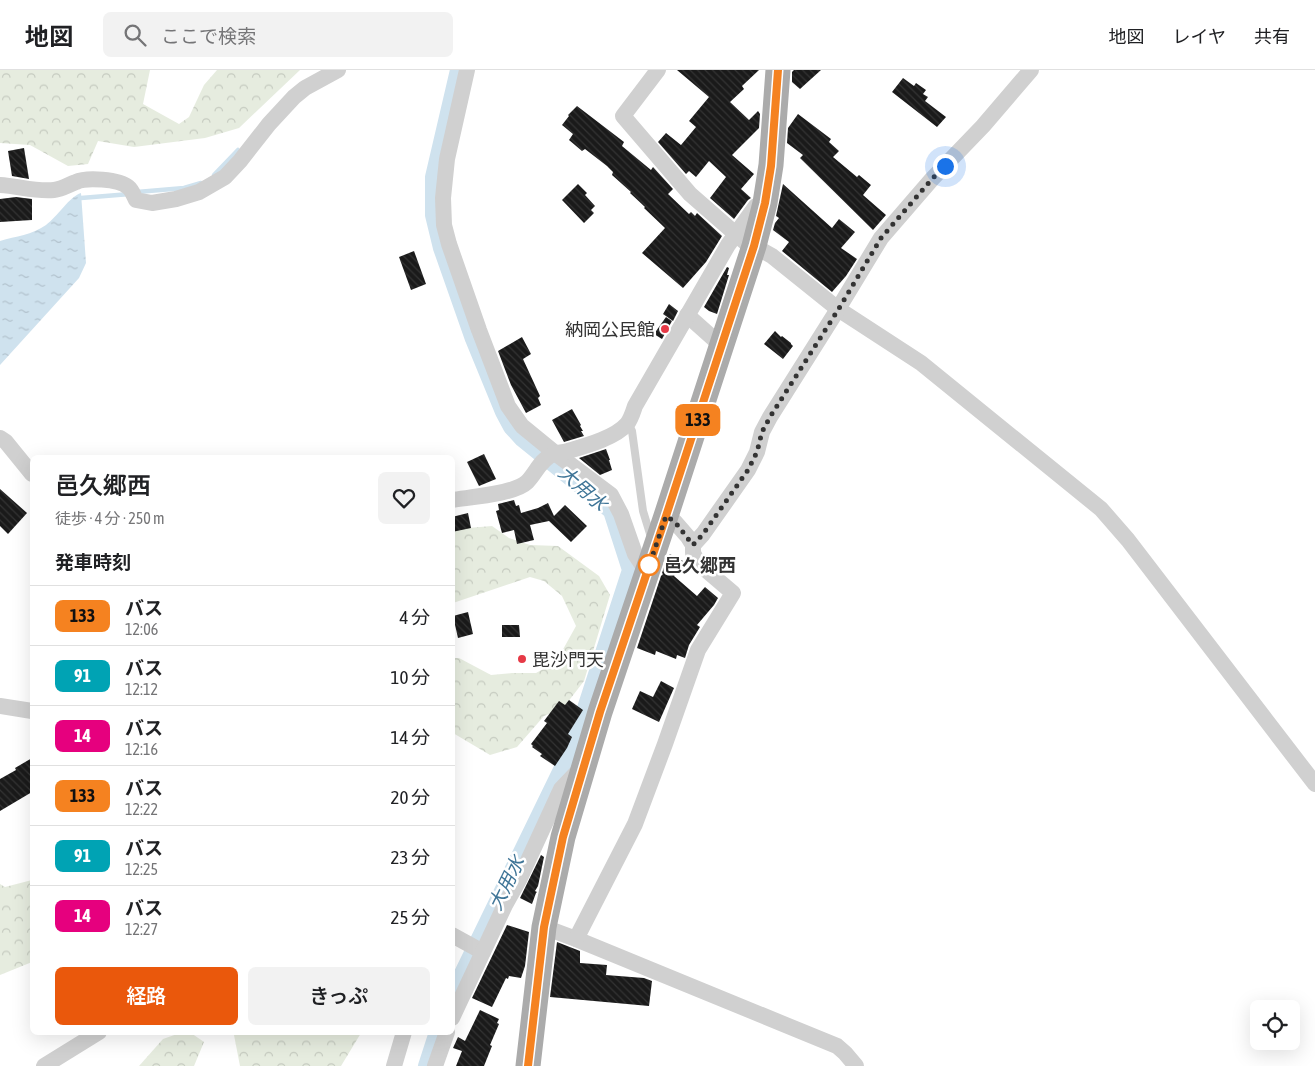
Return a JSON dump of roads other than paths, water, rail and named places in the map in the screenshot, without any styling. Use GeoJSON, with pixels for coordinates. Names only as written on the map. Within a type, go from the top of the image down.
{"type":"FeatureCollection","features":[{"type":"Feature","properties":{"kind":"main road"},"geometry":{"type":"LineString","coordinates":[[528,1066],[544,927],[563,837],[583,765],[723,342],[745,241],[765,203],[771,166],[778,70]]}},
{"type":"Feature","properties":{"kind":"street"},"geometry":{"type":"LineString","coordinates":[[0,185],[53,190],[86,179],[120,182],[128,187],[136,200],[152,203],[200,192],[225,177],[269,124],[304,88],[338,70]]}},
{"type":"Feature","properties":{"kind":"street"},"geometry":{"type":"LineString","coordinates":[[467,70],[447,159],[438,227],[449,244],[508,406],[522,426],[549,457],[611,495],[621,514],[635,554],[647,572]]}},
{"type":"Feature","properties":{"kind":"street"},"geometry":{"type":"LineString","coordinates":[[658,70],[623,116],[690,194],[745,241],[772,256],[838,310],[921,363],[1101,509],[1128,540],[1315,784]]}},
{"type":"Feature","properties":{"kind":"street"},"geometry":{"type":"LineString","coordinates":[[693,545],[703,534],[748,470],[757,452],[762,432],[770,417],[881,238],[1031,70]]}},
{"type":"Feature","properties":{"kind":"street"},"geometry":{"type":"LineString","coordinates":[[455,500],[512,490],[526,484],[549,457],[606,437],[628,423],[635,406],[728,245],[745,241]]}},
{"type":"Feature","properties":{"kind":"street"},"geometry":{"type":"LineString","coordinates":[[687,315],[715,340],[723,342]]}},
{"type":"Feature","properties":{"kind":"street"},"geometry":{"type":"LineString","coordinates":[[0,438],[6,442],[30,472]]}},
{"type":"Feature","properties":{"kind":"street"},"geometry":{"type":"LineString","coordinates":[[576,938],[635,824],[698,650],[733,593],[699,564],[693,553],[693,545],[675,522],[666,516]]}},
{"type":"Feature","properties":{"kind":"street"},"geometry":{"type":"LineString","coordinates":[[0,706],[30,711]]}},
{"type":"Feature","properties":{"kind":"street"},"geometry":{"type":"LineString","coordinates":[[455,1010],[478,949],[520,878],[561,789],[583,765]]}},
{"type":"Feature","properties":{"kind":"street"},"geometry":{"type":"LineString","coordinates":[[544,927],[576,938],[837,1046],[846,1053],[856,1066]]}},
{"type":"Feature","properties":{"kind":"street"},"geometry":{"type":"LineString","coordinates":[[455,937],[478,949]]}},
{"type":"Feature","properties":{"kind":"street"},"geometry":{"type":"LineString","coordinates":[[44,1066],[94,1035]]}},
{"type":"Feature","properties":{"kind":"street"},"geometry":{"type":"LineString","coordinates":[[394,1066],[403,1035]]}},
{"type":"Feature","properties":{"kind":"street"},"geometry":{"type":"LineString","coordinates":[[435,1066],[446,1035]]}},
{"type":"Feature","properties":{"kind":"lane"},"geometry":{"type":"LineString","coordinates":[[628,423],[632,431],[643,511],[652,539],[657,544]]}},
{"type":"Feature","properties":{"kind":"water"},"geometry":{"type":"Polygon","coordinates":[[[81,193],[86,263],[79,278],[0,365],[0,241],[41,228],[72,198],[81,193]]]}},
{"type":"Feature","properties":{"kind":"waterway","name":"大用水"},"geometry":{"type":"LineString","coordinates":[[455,988],[573,745],[630,570],[611,511],[522,439],[511,427],[473,339],[441,248],[433,215],[433,177],[458,70]]}},
{"type":"Feature","properties":{"kind":"waterway"},"geometry":{"type":"LineString","coordinates":[[214,175],[238,150]]}},
{"type":"Feature","properties":{"kind":"waterway"},"geometry":{"type":"LineString","coordinates":[[137,192],[184,188],[201,183]]}},
{"type":"Feature","properties":{"kind":"waterway"},"geometry":{"type":"LineString","coordinates":[[81,198],[130,194]]}},
{"type":"Feature","properties":{"kind":"waterway","name":"大用水"},"geometry":{"type":"LineString","coordinates":[[426,1066],[436,1035]]}},
{"type":"Feature","properties":{"kind":"place","name":"納岡公民館"},"geometry":{"type":"Point","coordinates":[665,329]}},
{"type":"Feature","properties":{"kind":"place","name":"邑久郷西"},"geometry":{"type":"Point","coordinates":[649,565]}},
{"type":"Feature","properties":{"kind":"place","name":"毘沙門天"},"geometry":{"type":"Point","coordinates":[522,659]}}]}
